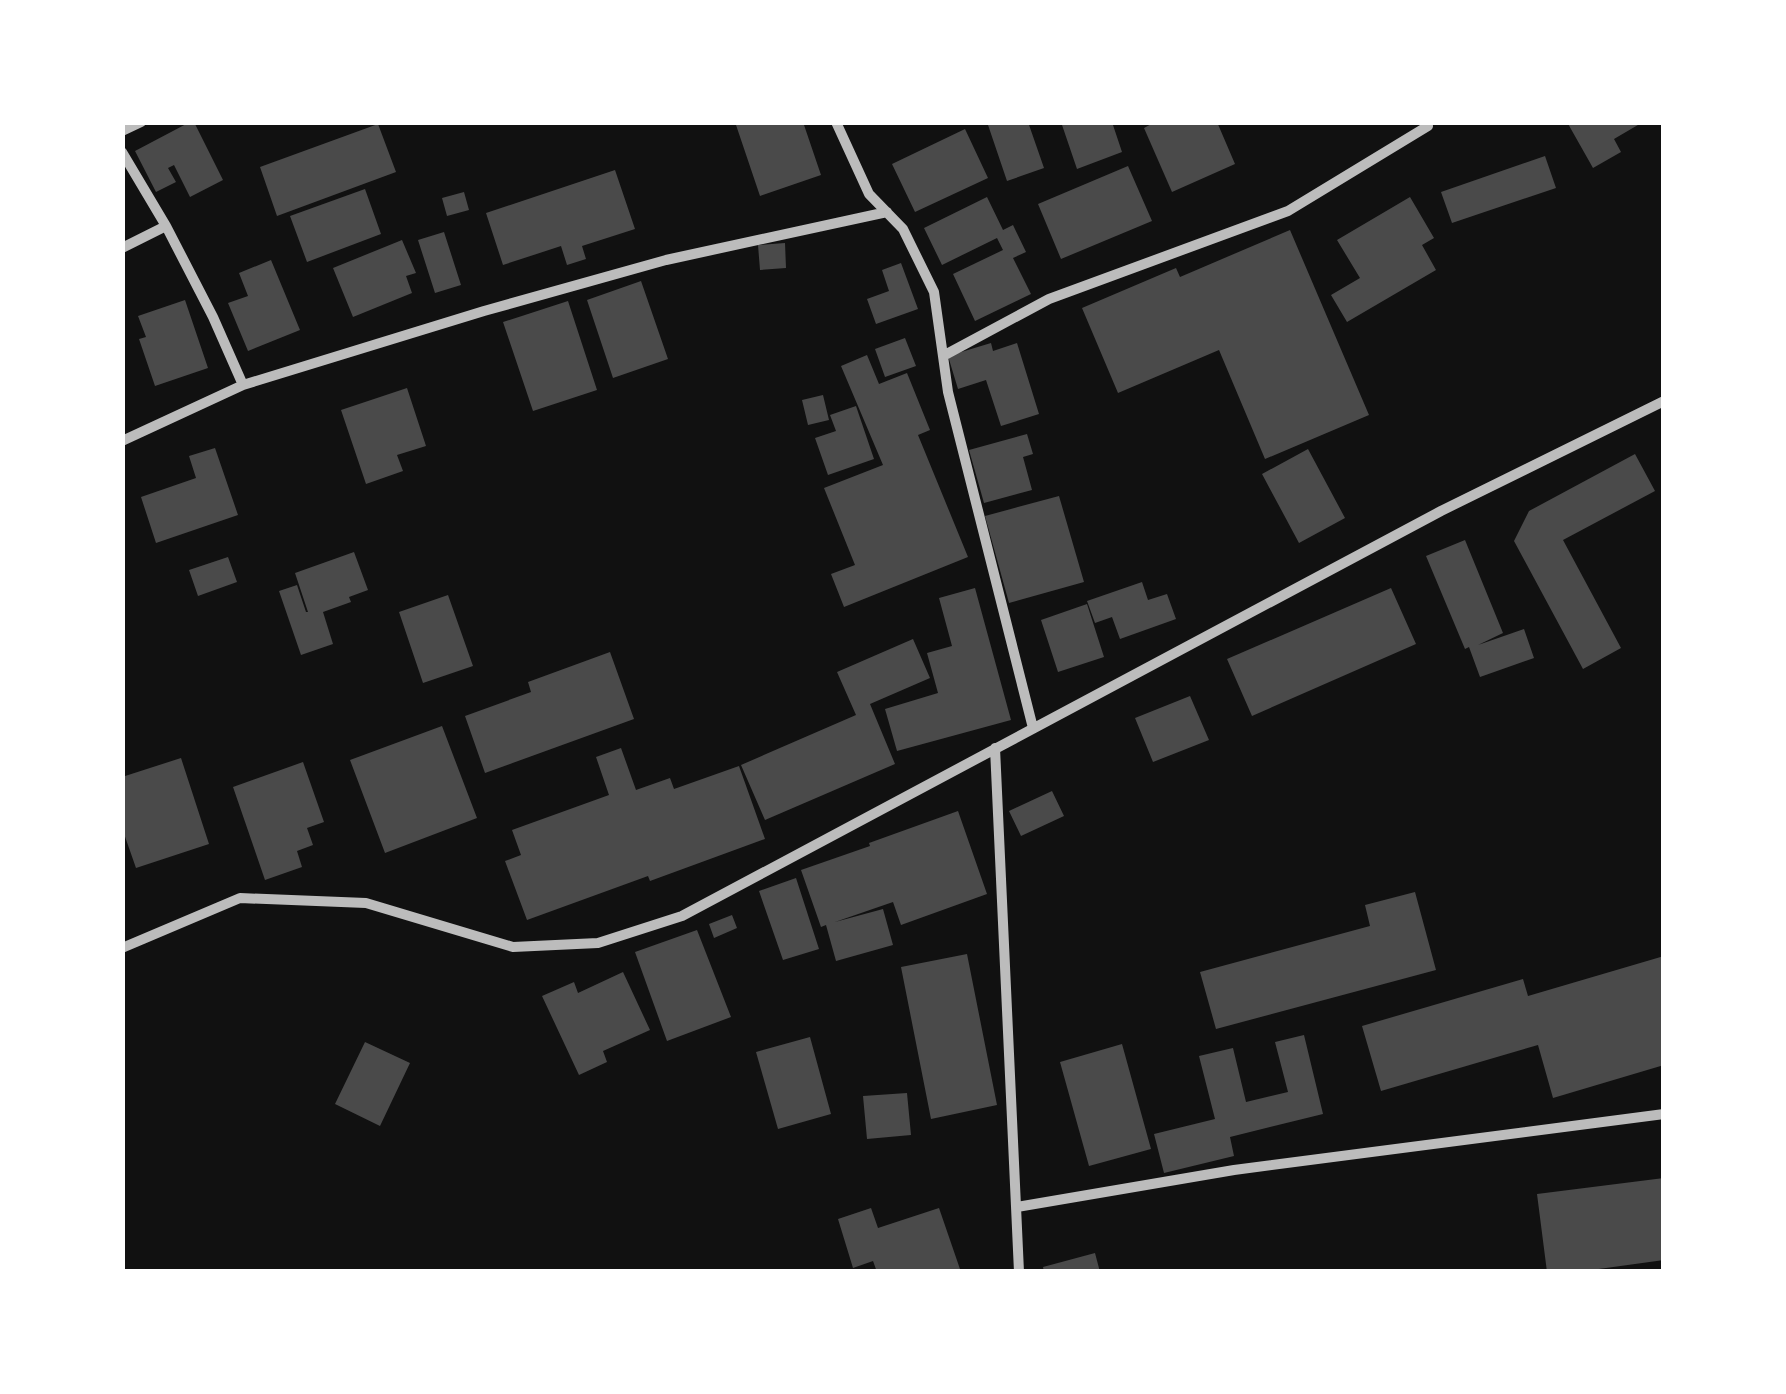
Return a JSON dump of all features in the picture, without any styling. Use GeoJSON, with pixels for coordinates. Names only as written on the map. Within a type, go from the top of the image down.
{"type":"FeatureCollection","features":[{"type":"Feature","properties":{"kind":"street"},"geometry":{"type":"LineString","coordinates":[[122,130],[141,122]]}},
{"type":"Feature","properties":{"kind":"street"},"geometry":{"type":"LineString","coordinates":[[836,122],[869,194],[903,229],[934,292],[952,410],[1033,728]]}},
{"type":"Feature","properties":{"kind":"street"},"geometry":{"type":"LineString","coordinates":[[943,356],[1049,299],[1288,211],[1428,126]]}},
{"type":"Feature","properties":{"kind":"street"},"geometry":{"type":"LineString","coordinates":[[122,152],[166,226],[243,385]]}},
{"type":"Feature","properties":{"kind":"street"},"geometry":{"type":"LineString","coordinates":[[864,218],[869,194]]}},
{"type":"Feature","properties":{"kind":"street"},"geometry":{"type":"LineString","coordinates":[[122,442],[243,385],[484,311],[666,260],[888,212]]}},
{"type":"Feature","properties":{"kind":"street"},"geometry":{"type":"LineString","coordinates":[[122,248],[166,226]]}},
{"type":"Feature","properties":{"kind":"street"},"geometry":{"type":"LineString","coordinates":[[122,948],[240,898],[366,904],[513,948],[598,943],[682,916],[1441,511],[1664,401]]}},
{"type":"Feature","properties":{"kind":"street"},"geometry":{"type":"LineString","coordinates":[[995,748],[1019,1272]]}},
{"type":"Feature","properties":{"kind":"street"},"geometry":{"type":"LineString","coordinates":[[1017,1207],[1234,1170],[1664,1114]]}},
{"type":"Feature","properties":{"kind":"building"},"geometry":{"type":"Polygon","coordinates":[[[194,122],[223,180],[190,197],[174,165],[168,168],[176,182],[156,192],[135,151],[194,122]]]}},
{"type":"Feature","properties":{"kind":"building"},"geometry":{"type":"Polygon","coordinates":[[[735,122],[803,122],[821,175],[760,196],[735,122]]]}},
{"type":"Feature","properties":{"kind":"building"},"geometry":{"type":"Polygon","coordinates":[[[987,122],[1028,122],[1044,168],[1007,181],[987,122]]]}},
{"type":"Feature","properties":{"kind":"building"},"geometry":{"type":"Polygon","coordinates":[[[1061,122],[1112,122],[1122,152],[1077,169],[1061,122]]]}},
{"type":"Feature","properties":{"kind":"building"},"geometry":{"type":"Polygon","coordinates":[[[1155,122],[1217,122],[1235,164],[1172,192],[1144,128],[1155,122]]]}},
{"type":"Feature","properties":{"kind":"building"},"geometry":{"type":"Polygon","coordinates":[[[1567,122],[1643,122],[1614,139],[1621,152],[1593,168],[1567,122]]]}},
{"type":"Feature","properties":{"kind":"building"},"geometry":{"type":"Polygon","coordinates":[[[378,124],[396,172],[277,216],[260,167],[378,124]]]}},
{"type":"Feature","properties":{"kind":"building"},"geometry":{"type":"Polygon","coordinates":[[[965,129],[988,178],[915,212],[892,164],[965,129]]]}},
{"type":"Feature","properties":{"kind":"building"},"geometry":{"type":"Polygon","coordinates":[[[1545,156],[1556,188],[1452,223],[1441,192],[1545,156]]]}},
{"type":"Feature","properties":{"kind":"building"},"geometry":{"type":"Polygon","coordinates":[[[1128,166],[1152,221],[1061,259],[1038,204],[1128,166]]]}},
{"type":"Feature","properties":{"kind":"building"},"geometry":{"type":"Polygon","coordinates":[[[615,170],[635,229],[582,246],[586,259],[567,265],[561,246],[503,265],[486,213],[615,170]]]}},
{"type":"Feature","properties":{"kind":"building"},"geometry":{"type":"Polygon","coordinates":[[[365,189],[381,234],[307,262],[290,216],[365,189]]]}},
{"type":"Feature","properties":{"kind":"building"},"geometry":{"type":"Polygon","coordinates":[[[464,192],[469,210],[447,216],[442,198],[464,192]]]}},
{"type":"Feature","properties":{"kind":"building"},"geometry":{"type":"Polygon","coordinates":[[[987,197],[1003,230],[1013,225],[1026,252],[1013,258],[1031,294],[975,321],[953,274],[1003,250],[997,238],[942,265],[924,228],[987,197]]]}},
{"type":"Feature","properties":{"kind":"building"},"geometry":{"type":"Polygon","coordinates":[[[1410,197],[1434,238],[1422,245],[1436,270],[1347,322],[1331,295],[1360,278],[1337,240],[1410,197]]]}},
{"type":"Feature","properties":{"kind":"building"},"geometry":{"type":"Polygon","coordinates":[[[1290,230],[1369,415],[1265,459],[1219,350],[1118,393],[1082,308],[1176,268],[1180,277],[1290,230]]]}},
{"type":"Feature","properties":{"kind":"building"},"geometry":{"type":"Polygon","coordinates":[[[444,232],[461,285],[435,293],[418,240],[444,232]]]}},
{"type":"Feature","properties":{"kind":"building"},"geometry":{"type":"Polygon","coordinates":[[[402,240],[416,273],[406,276],[412,293],[353,317],[333,268],[402,240]]]}},
{"type":"Feature","properties":{"kind":"building"},"geometry":{"type":"Polygon","coordinates":[[[785,243],[786,268],[760,270],[758,245],[785,243]]]}},
{"type":"Feature","properties":{"kind":"building"},"geometry":{"type":"Polygon","coordinates":[[[271,260],[300,330],[248,351],[228,303],[248,296],[239,273],[271,260]]]}},
{"type":"Feature","properties":{"kind":"building"},"geometry":{"type":"Polygon","coordinates":[[[901,263],[918,309],[876,324],[867,299],[889,291],[882,270],[901,263]]]}},
{"type":"Feature","properties":{"kind":"building"},"geometry":{"type":"Polygon","coordinates":[[[641,281],[668,359],[613,378],[587,300],[641,281]]]}},
{"type":"Feature","properties":{"kind":"building"},"geometry":{"type":"Polygon","coordinates":[[[185,300],[208,368],[155,386],[139,339],[146,337],[138,316],[185,300]]]}},
{"type":"Feature","properties":{"kind":"building"},"geometry":{"type":"Polygon","coordinates":[[[568,301],[597,390],[533,411],[503,322],[568,301]]]}},
{"type":"Feature","properties":{"kind":"building"},"geometry":{"type":"Polygon","coordinates":[[[905,338],[916,366],[885,377],[875,349],[905,338]]]}},
{"type":"Feature","properties":{"kind":"building"},"geometry":{"type":"Polygon","coordinates":[[[991,343],[993,351],[1017,343],[1039,414],[1001,426],[986,380],[958,389],[948,356],[991,343]]]}},
{"type":"Feature","properties":{"kind":"building"},"geometry":{"type":"Polygon","coordinates":[[[867,355],[879,384],[907,373],[930,430],[918,435],[968,557],[844,607],[831,574],[855,565],[824,488],[883,465],[841,366],[867,355]]]}},
{"type":"Feature","properties":{"kind":"building"},"geometry":{"type":"Polygon","coordinates":[[[407,388],[426,446],[397,455],[403,471],[366,484],[341,410],[407,388]]]}},
{"type":"Feature","properties":{"kind":"building"},"geometry":{"type":"Polygon","coordinates":[[[823,395],[829,420],[808,425],[802,400],[823,395]]]}},
{"type":"Feature","properties":{"kind":"building"},"geometry":{"type":"Polygon","coordinates":[[[856,406],[874,459],[828,475],[815,438],[836,431],[830,415],[856,406]]]}},
{"type":"Feature","properties":{"kind":"building"},"geometry":{"type":"Polygon","coordinates":[[[1027,434],[1033,454],[1023,457],[1032,490],[984,503],[969,450],[1027,434]]]}},
{"type":"Feature","properties":{"kind":"building"},"geometry":{"type":"Polygon","coordinates":[[[215,448],[238,515],[156,543],[141,497],[196,478],[189,456],[215,448]]]}},
{"type":"Feature","properties":{"kind":"building"},"geometry":{"type":"Polygon","coordinates":[[[1308,449],[1345,518],[1299,543],[1262,474],[1308,449]]]}},
{"type":"Feature","properties":{"kind":"building"},"geometry":{"type":"Polygon","coordinates":[[[1635,454],[1655,491],[1563,540],[1621,648],[1583,669],[1514,541],[1529,511],[1635,454]]]}},
{"type":"Feature","properties":{"kind":"building"},"geometry":{"type":"Polygon","coordinates":[[[1059,496],[1084,582],[1009,603],[985,516],[1059,496]]]}},
{"type":"Feature","properties":{"kind":"building"},"geometry":{"type":"Polygon","coordinates":[[[1465,540],[1503,633],[1478,645],[1524,629],[1534,658],[1480,677],[1426,556],[1465,540]]]}},
{"type":"Feature","properties":{"kind":"building"},"geometry":{"type":"Polygon","coordinates":[[[354,552],[368,590],[349,597],[351,602],[323,612],[333,644],[301,655],[279,591],[297,585],[308,612],[295,573],[354,552]]]}},
{"type":"Feature","properties":{"kind":"building"},"geometry":{"type":"Polygon","coordinates":[[[228,557],[237,582],[198,596],[189,570],[228,557]]]}},
{"type":"Feature","properties":{"kind":"building"},"geometry":{"type":"Polygon","coordinates":[[[1142,582],[1148,600],[1167,594],[1176,619],[1120,639],[1112,617],[1095,623],[1087,601],[1142,582]]]}},
{"type":"Feature","properties":{"kind":"building"},"geometry":{"type":"Polygon","coordinates":[[[975,588],[1011,720],[897,751],[885,709],[938,693],[927,653],[952,646],[939,598],[975,588]]]}},
{"type":"Feature","properties":{"kind":"building"},"geometry":{"type":"Polygon","coordinates":[[[1391,588],[1416,644],[1252,716],[1227,659],[1391,588]]]}},
{"type":"Feature","properties":{"kind":"building"},"geometry":{"type":"Polygon","coordinates":[[[448,595],[473,666],[423,683],[399,612],[448,595]]]}},
{"type":"Feature","properties":{"kind":"building"},"geometry":{"type":"Polygon","coordinates":[[[1087,604],[1104,657],[1058,672],[1041,620],[1087,604]]]}},
{"type":"Feature","properties":{"kind":"building"},"geometry":{"type":"Polygon","coordinates":[[[913,639],[930,678],[870,704],[895,764],[765,820],[741,765],[856,715],[837,672],[913,639]]]}},
{"type":"Feature","properties":{"kind":"building"},"geometry":{"type":"Polygon","coordinates":[[[610,652],[634,719],[485,773],[465,716],[531,692],[528,682],[610,652]]]}},
{"type":"Feature","properties":{"kind":"building"},"geometry":{"type":"Polygon","coordinates":[[[1190,696],[1209,740],[1153,762],[1135,718],[1190,696]]]}},
{"type":"Feature","properties":{"kind":"building"},"geometry":{"type":"Polygon","coordinates":[[[442,726],[477,818],[385,853],[350,760],[442,726]]]}},
{"type":"Feature","properties":{"kind":"building"},"geometry":{"type":"Polygon","coordinates":[[[621,748],[636,790],[670,778],[674,789],[739,766],[765,839],[527,920],[505,861],[521,855],[512,830],[609,795],[596,757],[621,748]]]}},
{"type":"Feature","properties":{"kind":"building"},"geometry":{"type":"Polygon","coordinates":[[[181,758],[209,844],[136,868],[122,828],[122,777],[181,758]]]}},
{"type":"Feature","properties":{"kind":"building"},"geometry":{"type":"Polygon","coordinates":[[[303,762],[324,822],[307,828],[313,845],[297,851],[302,867],[265,880],[233,787],[303,762]]]}},
{"type":"Feature","properties":{"kind":"building"},"geometry":{"type":"Polygon","coordinates":[[[1052,791],[1064,816],[1021,836],[1009,811],[1052,791]]]}},
{"type":"Feature","properties":{"kind":"building"},"geometry":{"type":"Polygon","coordinates":[[[958,811],[987,894],[901,925],[893,902],[835,922],[883,909],[893,945],[836,961],[826,925],[821,927],[801,870],[958,811]]]}},
{"type":"Feature","properties":{"kind":"building"},"geometry":{"type":"Polygon","coordinates":[[[796,878],[819,949],[783,960],[759,891],[796,878]]]}},
{"type":"Feature","properties":{"kind":"building"},"geometry":{"type":"Polygon","coordinates":[[[1415,892],[1436,970],[1216,1029],[1200,972],[1370,926],[1365,905],[1415,892]]]}},
{"type":"Feature","properties":{"kind":"building"},"geometry":{"type":"Polygon","coordinates":[[[732,915],[737,928],[714,938],[709,924],[732,915]]]}},
{"type":"Feature","properties":{"kind":"building"},"geometry":{"type":"Polygon","coordinates":[[[697,930],[731,1017],[667,1041],[635,952],[697,930]]]}},
{"type":"Feature","properties":{"kind":"building"},"geometry":{"type":"Polygon","coordinates":[[[967,954],[997,1105],[931,1119],[901,967],[967,954]]]}},
{"type":"Feature","properties":{"kind":"building"},"geometry":{"type":"Polygon","coordinates":[[[1664,956],[1664,1065],[1553,1098],[1538,1045],[1381,1091],[1362,1026],[1523,979],[1528,996],[1664,956]]]}},
{"type":"Feature","properties":{"kind":"building"},"geometry":{"type":"Polygon","coordinates":[[[623,972],[650,1030],[603,1051],[607,1062],[579,1075],[542,996],[574,982],[578,993],[623,972]]]}},
{"type":"Feature","properties":{"kind":"building"},"geometry":{"type":"Polygon","coordinates":[[[1304,1035],[1323,1114],[1230,1137],[1234,1156],[1164,1173],[1154,1134],[1215,1119],[1199,1056],[1233,1048],[1246,1102],[1288,1092],[1275,1042],[1304,1035]]]}},
{"type":"Feature","properties":{"kind":"building"},"geometry":{"type":"Polygon","coordinates":[[[810,1037],[831,1114],[778,1129],[756,1052],[810,1037]]]}},
{"type":"Feature","properties":{"kind":"building"},"geometry":{"type":"Polygon","coordinates":[[[365,1042],[410,1063],[380,1126],[335,1104],[365,1042]]]}},
{"type":"Feature","properties":{"kind":"building"},"geometry":{"type":"Polygon","coordinates":[[[1122,1044],[1151,1149],[1089,1166],[1060,1062],[1122,1044]]]}},
{"type":"Feature","properties":{"kind":"building"},"geometry":{"type":"Polygon","coordinates":[[[907,1093],[911,1135],[867,1139],[863,1096],[907,1093]]]}},
{"type":"Feature","properties":{"kind":"building"},"geometry":{"type":"Polygon","coordinates":[[[1664,1178],[1664,1260],[1577,1272],[1547,1272],[1537,1194],[1664,1178]]]}},
{"type":"Feature","properties":{"kind":"building"},"geometry":{"type":"Polygon","coordinates":[[[871,1208],[878,1228],[939,1208],[961,1272],[877,1272],[873,1261],[853,1268],[838,1219],[871,1208]]]}},
{"type":"Feature","properties":{"kind":"building"},"geometry":{"type":"Polygon","coordinates":[[[1095,1253],[1100,1272],[1044,1272],[1043,1267],[1095,1253]]]}}]}
